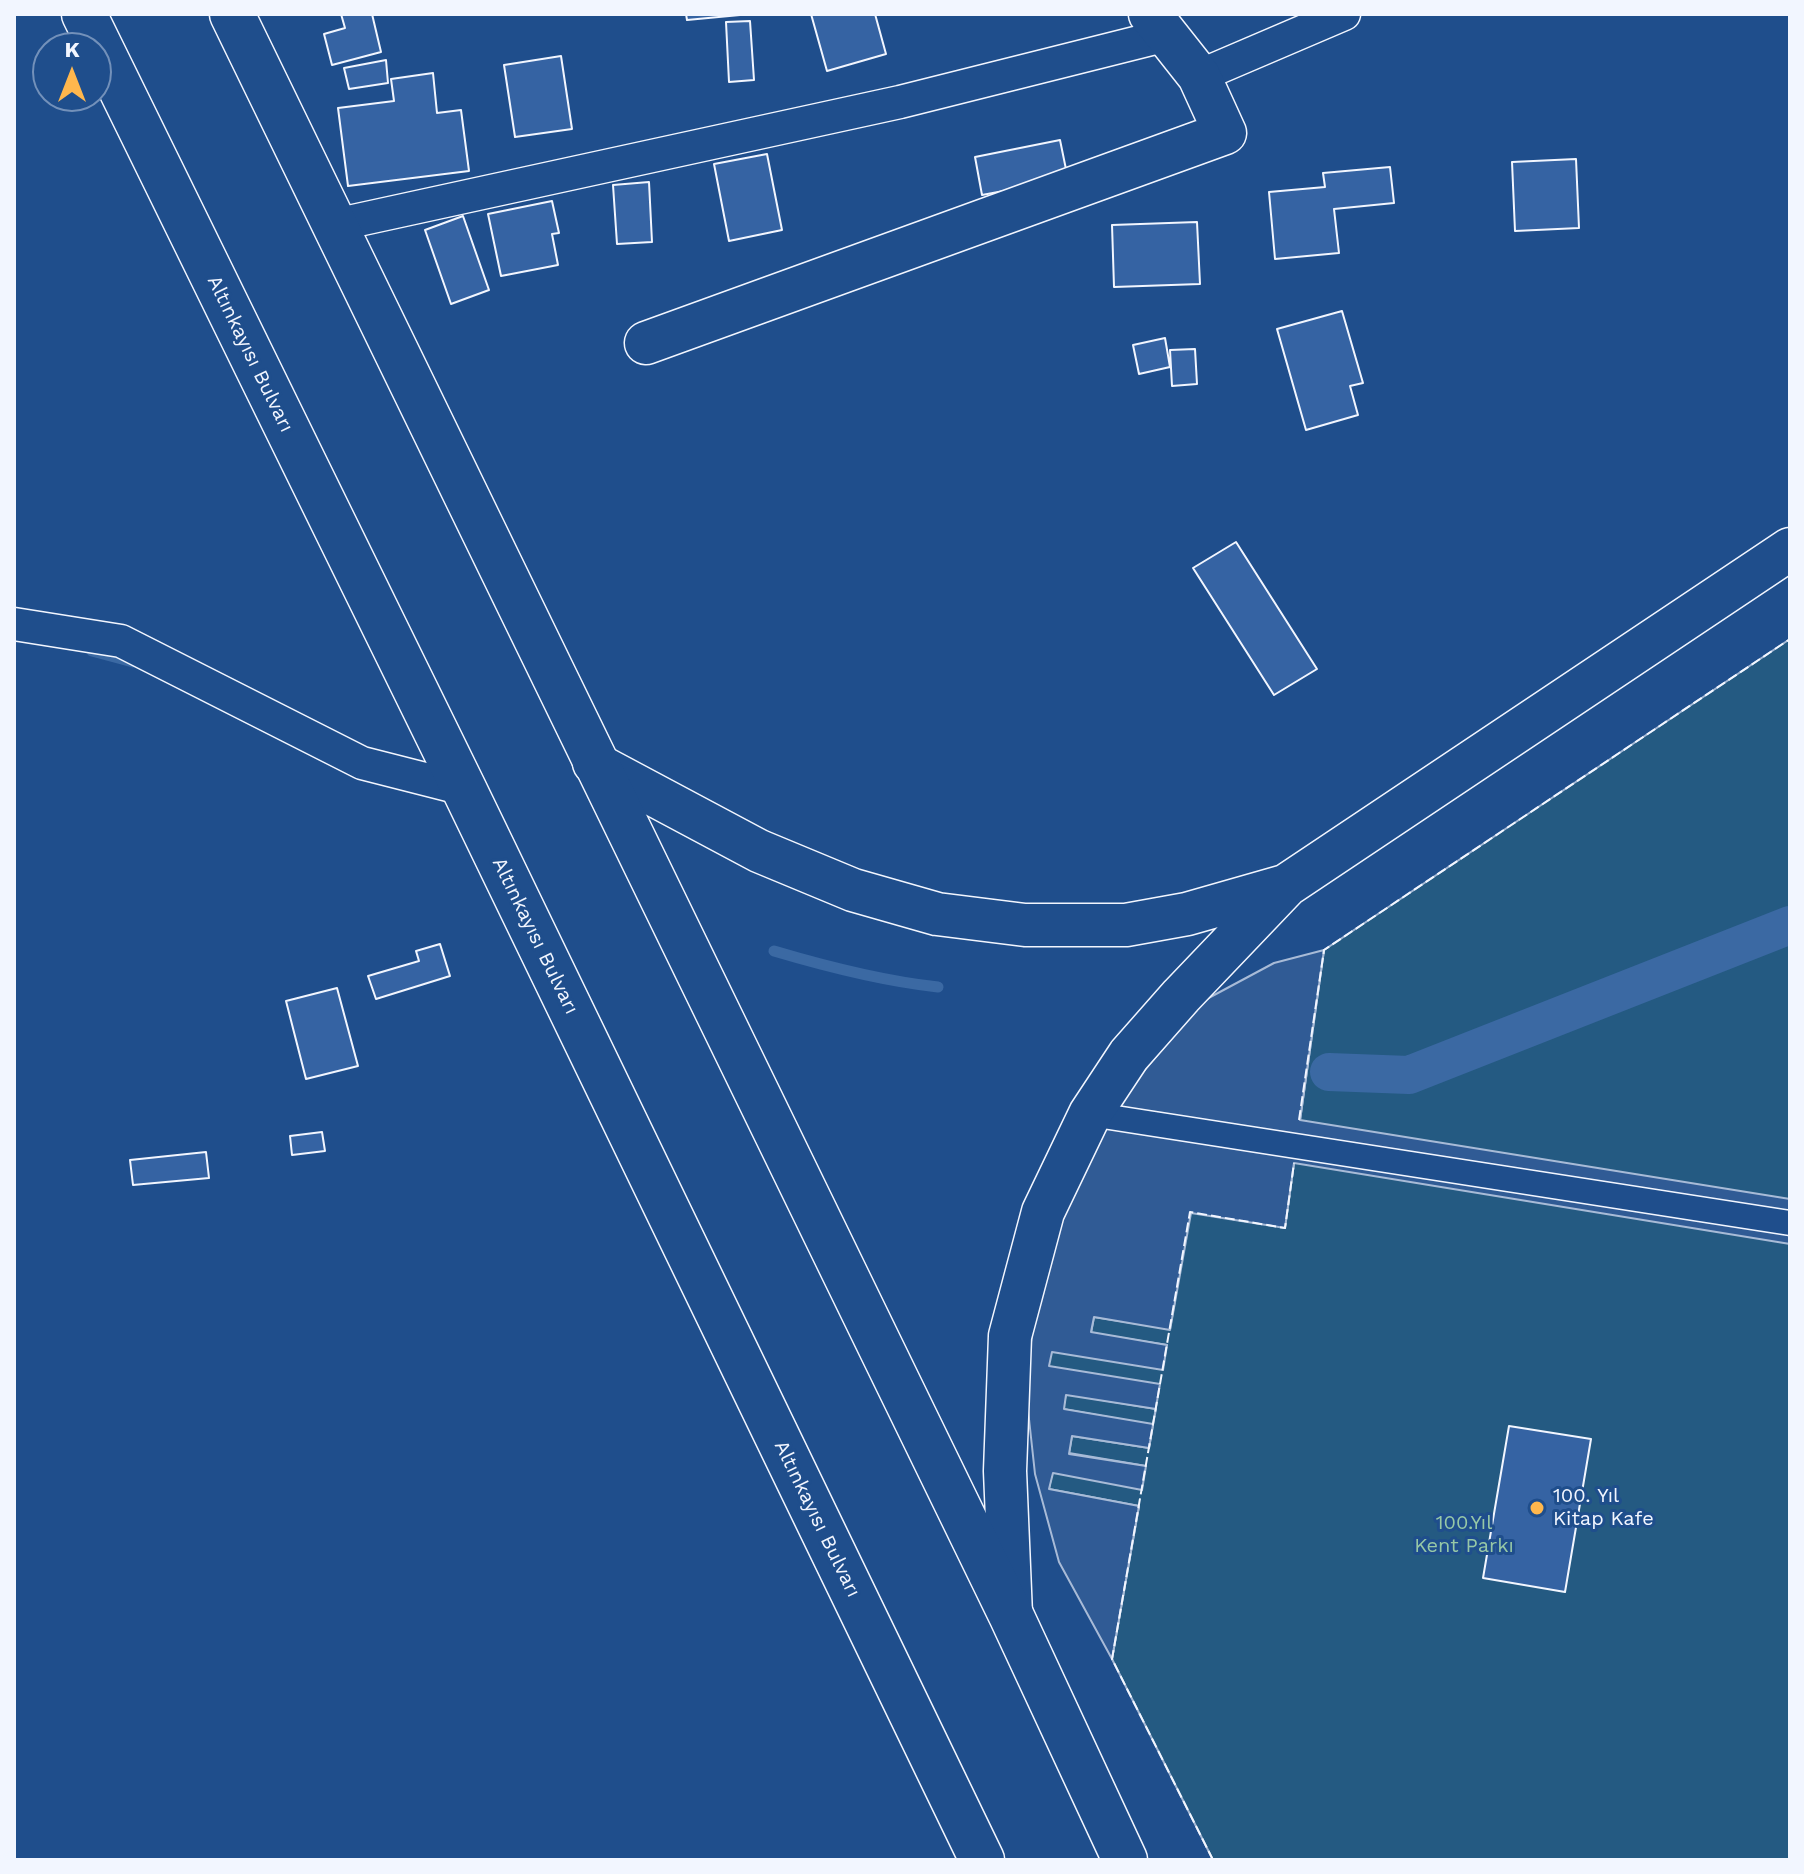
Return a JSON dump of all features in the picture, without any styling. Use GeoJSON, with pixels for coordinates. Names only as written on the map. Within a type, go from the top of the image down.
{"type":"FeatureCollection","features":[{"type":"Feature","properties":{"kind":"main road","name":"Altınkayısı Bulvarı"},"geometry":{"type":"LineString","coordinates":[[84,14],[464,789],[982,1860]]}},
{"type":"Feature","properties":{"kind":"main road"},"geometry":{"type":"LineString","coordinates":[[232,14],[1011,1615],[1125,1860]]}},
{"type":"Feature","properties":{"kind":"street"},"geometry":{"type":"LineString","coordinates":[[1199,76],[1344,14]]}},
{"type":"Feature","properties":{"kind":"street"},"geometry":{"type":"LineString","coordinates":[[335,225],[900,102],[1159,25],[1199,76],[1225,133],[646,343]]}},
{"type":"Feature","properties":{"kind":"street"},"geometry":{"type":"LineString","coordinates":[[1011,1615],[1005,1471],[1010,1336],[1043,1212],[1090,1114],[1129,1055],[1287,885],[1790,549]]}},
{"type":"Feature","properties":{"kind":"street"},"geometry":{"type":"LineString","coordinates":[[14,624],[121,641],[362,763],[464,789]]}},
{"type":"Feature","properties":{"kind":"street"},"geometry":{"type":"LineString","coordinates":[[594,763],[759,851],[853,890],[937,914],[1025,925],[1126,925],[1187,914],[1287,885]]}},
{"type":"Feature","properties":{"kind":"street"},"geometry":{"type":"LineString","coordinates":[[1090,1114],[1790,1223]]}},
{"type":"Feature","properties":{"kind":"green space","name":"100.Yıl Kent Parkı"},"geometry":{"type":"Polygon","coordinates":[[[1790,639],[1790,1860],[1213,1860],[1112,1659],[1139,1506],[1049,1489],[1052,1473],[1146,1466],[1069,1453],[1072,1436],[1149,1448],[1153,1425],[1063,1409],[1066,1394],[1156,1409],[1048,1367],[1051,1352],[1167,1345],[1091,1333],[1094,1317],[1170,1329],[1190,1212],[1285,1227],[1324,950],[1790,639]]]}},
{"type":"Feature","properties":{"kind":"shaded area"},"geometry":{"type":"Polygon","coordinates":[[[1324,950],[1300,1120],[1790,1199],[1790,1244],[1294,1163],[1285,1228],[1191,1213],[1170,1330],[1094,1317],[1091,1332],[1167,1345],[1163,1370],[1052,1352],[1049,1366],[1160,1384],[1156,1409],[1066,1395],[1064,1409],[1153,1424],[1154,1420],[1149,1448],[1072,1436],[1069,1454],[1146,1466],[1142,1490],[1053,1473],[1049,1489],[1139,1506],[1112,1659],[1059,1562],[1035,1474],[1028,1410],[1028,1364],[1034,1320],[1069,1196],[1121,1098],[1203,1001],[1274,963],[1324,950]]]}},
{"type":"Feature","properties":{"kind":"building"},"geometry":{"type":"Polygon","coordinates":[[[341,14],[372,14],[381,52],[332,65],[324,34],[345,28],[341,14]]]}},
{"type":"Feature","properties":{"kind":"building"},"geometry":{"type":"Polygon","coordinates":[[[686,14],[739,14],[740,15],[687,20],[686,14]]]}},
{"type":"Feature","properties":{"kind":"building"},"geometry":{"type":"Polygon","coordinates":[[[811,14],[875,14],[886,54],[827,71],[811,14]]]}},
{"type":"Feature","properties":{"kind":"building"},"geometry":{"type":"Polygon","coordinates":[[[750,21],[754,80],[729,82],[726,22],[750,21]]]}},
{"type":"Feature","properties":{"kind":"building"},"geometry":{"type":"Polygon","coordinates":[[[561,56],[572,129],[515,137],[504,65],[561,56]]]}},
{"type":"Feature","properties":{"kind":"building"},"geometry":{"type":"Polygon","coordinates":[[[386,60],[388,83],[349,89],[344,68],[386,60]]]}},
{"type":"Feature","properties":{"kind":"building"},"geometry":{"type":"Polygon","coordinates":[[[433,73],[437,113],[461,110],[469,171],[348,186],[338,108],[394,101],[391,79],[433,73]]]}},
{"type":"Feature","properties":{"kind":"building"},"geometry":{"type":"Polygon","coordinates":[[[1060,140],[1068,179],[982,195],[975,157],[1060,140]]]}},
{"type":"Feature","properties":{"kind":"building"},"geometry":{"type":"Polygon","coordinates":[[[767,154],[782,230],[729,241],[714,164],[767,154]]]}},
{"type":"Feature","properties":{"kind":"building"},"geometry":{"type":"Polygon","coordinates":[[[1576,159],[1579,228],[1515,231],[1512,162],[1576,159]]]}},
{"type":"Feature","properties":{"kind":"building"},"geometry":{"type":"Polygon","coordinates":[[[1390,167],[1394,203],[1334,209],[1339,253],[1275,259],[1269,192],[1325,187],[1323,173],[1390,167]]]}},
{"type":"Feature","properties":{"kind":"building"},"geometry":{"type":"Polygon","coordinates":[[[649,182],[652,242],[617,244],[613,185],[649,182]]]}},
{"type":"Feature","properties":{"kind":"building"},"geometry":{"type":"Polygon","coordinates":[[[552,201],[559,233],[552,234],[558,265],[501,276],[488,214],[552,201]]]}},
{"type":"Feature","properties":{"kind":"building"},"geometry":{"type":"Polygon","coordinates":[[[463,216],[489,290],[451,304],[425,230],[463,216]]]}},
{"type":"Feature","properties":{"kind":"building"},"geometry":{"type":"Polygon","coordinates":[[[1197,222],[1200,284],[1114,287],[1112,225],[1197,222]]]}},
{"type":"Feature","properties":{"kind":"building"},"geometry":{"type":"Polygon","coordinates":[[[1342,311],[1363,383],[1350,386],[1358,415],[1306,430],[1277,329],[1342,311]]]}},
{"type":"Feature","properties":{"kind":"building"},"geometry":{"type":"Polygon","coordinates":[[[1165,338],[1170,367],[1139,374],[1133,345],[1165,338]]]}},
{"type":"Feature","properties":{"kind":"building"},"geometry":{"type":"Polygon","coordinates":[[[1195,349],[1197,384],[1172,386],[1170,350],[1195,349]]]}},
{"type":"Feature","properties":{"kind":"building"},"geometry":{"type":"Polygon","coordinates":[[[1236,542],[1317,669],[1274,695],[1193,568],[1236,542]]]}},
{"type":"Feature","properties":{"kind":"building"},"geometry":{"type":"Polygon","coordinates":[[[440,944],[450,976],[376,999],[368,976],[419,961],[416,951],[440,944]]]}},
{"type":"Feature","properties":{"kind":"building"},"geometry":{"type":"Polygon","coordinates":[[[337,988],[358,1066],[306,1079],[286,1001],[337,988]]]}},
{"type":"Feature","properties":{"kind":"building"},"geometry":{"type":"Polygon","coordinates":[[[322,1132],[325,1151],[292,1155],[290,1136],[322,1132]]]}},
{"type":"Feature","properties":{"kind":"building"},"geometry":{"type":"Polygon","coordinates":[[[206,1152],[209,1178],[133,1185],[130,1160],[206,1152]]]}},
{"type":"Feature","properties":{"kind":"building","name":"100. Yıl Kitap Kafe"},"geometry":{"type":"Polygon","coordinates":[[[1509,1426],[1591,1439],[1565,1592],[1483,1578],[1509,1426]]]}},
{"type":"Feature","properties":{"kind":"waterway"},"geometry":{"type":"LineString","coordinates":[[92,651],[133,662]]}},
{"type":"Feature","properties":{"kind":"waterway"},"geometry":{"type":"LineString","coordinates":[[1329,1072],[1409,1075],[1790,925]]}},
{"type":"Feature","properties":{"kind":"waterway"},"geometry":{"type":"LineString","coordinates":[[774,951],[855,973],[938,987]]}},
{"type":"Feature","properties":{"kind":"fence"},"geometry":{"type":"LineString","coordinates":[[1299,1120],[1324,950],[1790,639]]}},
{"type":"Feature","properties":{"kind":"fence"},"geometry":{"type":"LineString","coordinates":[[1213,1860],[1112,1659],[1190,1212],[1285,1228],[1294,1163]]}},
{"type":"Feature","properties":{"kind":"place","name":"100. Yıl Kitap Kafe"},"geometry":{"type":"Point","coordinates":[1537,1508]}}]}
